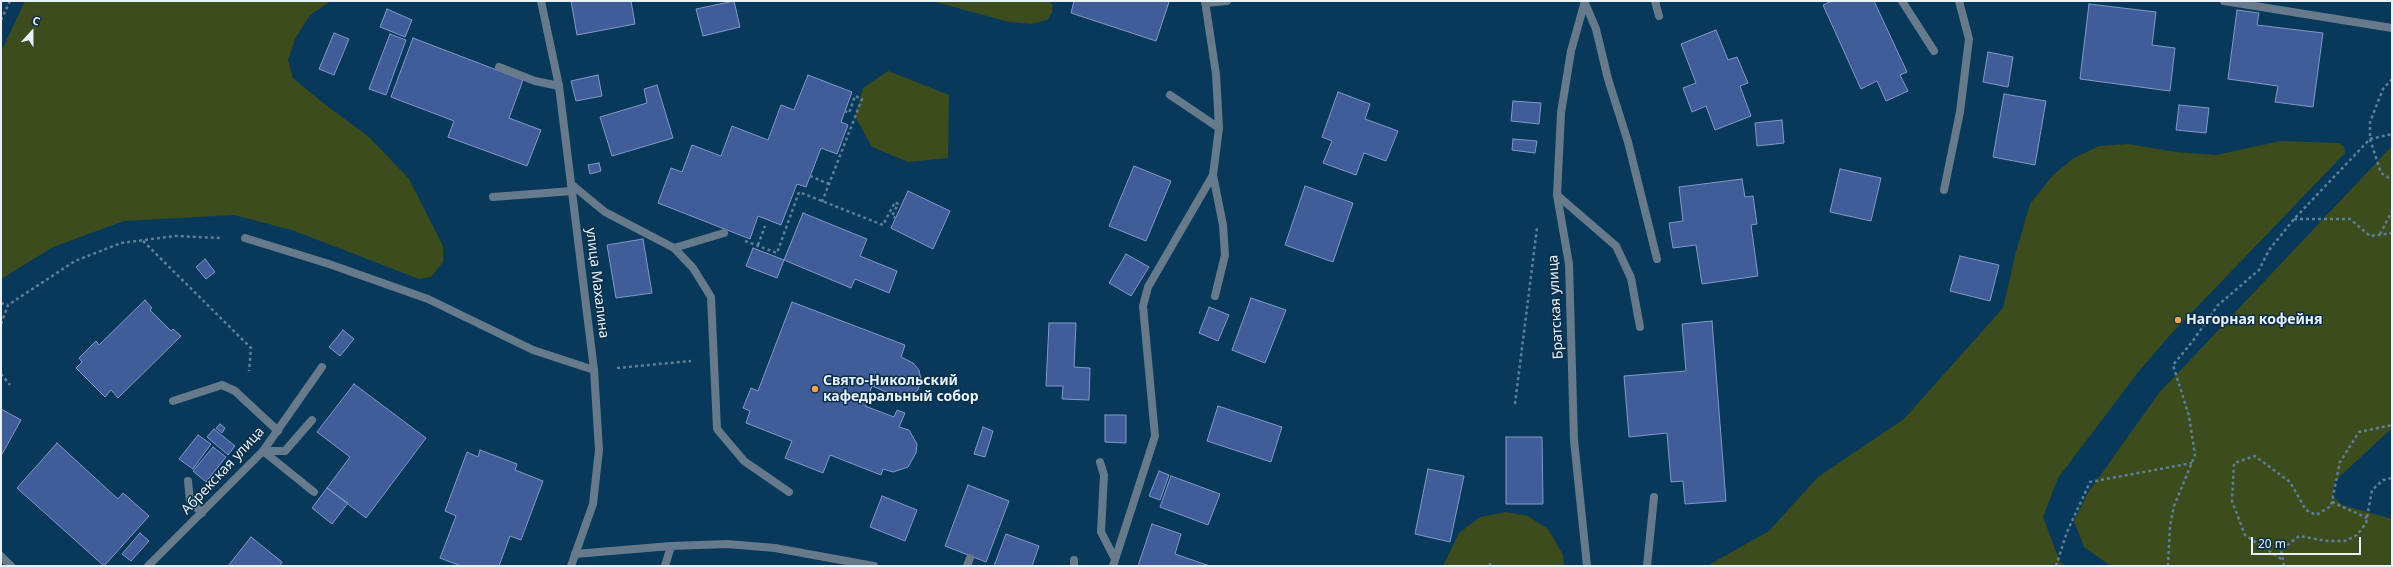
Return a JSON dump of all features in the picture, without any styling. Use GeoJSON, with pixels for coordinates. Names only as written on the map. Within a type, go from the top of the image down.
{"type":"FeatureCollection","features":[{"type":"Feature","properties":{"kind":"street","name":"улица Махалина"},"geometry":{"type":"LineString","coordinates":[[541,1],[559,86],[594,370],[599,450],[593,504],[571,566]]}},
{"type":"Feature","properties":{"kind":"street"},"geometry":{"type":"LineString","coordinates":[[1214,296],[1225,255],[1223,225],[1214,175],[1219,128],[1216,74],[1205,2],[1226,1]]}},
{"type":"Feature","properties":{"kind":"street"},"geometry":{"type":"LineString","coordinates":[[1655,1],[1659,16]]}},
{"type":"Feature","properties":{"kind":"street"},"geometry":{"type":"LineString","coordinates":[[1902,1],[1934,51]]}},
{"type":"Feature","properties":{"kind":"street"},"geometry":{"type":"LineString","coordinates":[[1944,190],[1960,112],[1969,38],[1959,1]]}},
{"type":"Feature","properties":{"kind":"street"},"geometry":{"type":"LineString","coordinates":[[2224,1],[2392,28]]}},
{"type":"Feature","properties":{"kind":"street"},"geometry":{"type":"LineString","coordinates":[[1585,2],[1596,29],[1608,79],[1628,142],[1657,259]]}},
{"type":"Feature","properties":{"kind":"street","name":"Братская улица"},"geometry":{"type":"LineString","coordinates":[[1585,2],[1571,51],[1561,113],[1557,195],[1569,264],[1574,440],[1587,566]]}},
{"type":"Feature","properties":{"kind":"street"},"geometry":{"type":"LineString","coordinates":[[500,67],[535,81],[559,86]]}},
{"type":"Feature","properties":{"kind":"street"},"geometry":{"type":"LineString","coordinates":[[1170,95],[1219,128]]}},
{"type":"Feature","properties":{"kind":"street"},"geometry":{"type":"LineString","coordinates":[[1114,563],[1155,436],[1143,306],[1148,287],[1214,175]]}},
{"type":"Feature","properties":{"kind":"street"},"geometry":{"type":"LineString","coordinates":[[493,197],[572,188],[605,212],[674,248],[693,268],[711,298],[718,429],[744,461],[790,492]]}},
{"type":"Feature","properties":{"kind":"street"},"geometry":{"type":"LineString","coordinates":[[1557,195],[1616,246],[1631,278],[1640,327]]}},
{"type":"Feature","properties":{"kind":"street"},"geometry":{"type":"LineString","coordinates":[[674,248],[724,233]]}},
{"type":"Feature","properties":{"kind":"street"},"geometry":{"type":"LineString","coordinates":[[245,238],[329,264],[428,299],[533,350],[594,370]]}},
{"type":"Feature","properties":{"kind":"street","name":"Абрекская улица"},"geometry":{"type":"LineString","coordinates":[[148,566],[263,450],[278,431],[322,367]]}},
{"type":"Feature","properties":{"kind":"street"},"geometry":{"type":"LineString","coordinates":[[173,401],[222,384],[235,391],[245,402],[278,431]]}},
{"type":"Feature","properties":{"kind":"street"},"geometry":{"type":"LineString","coordinates":[[263,450],[285,450],[312,420]]}},
{"type":"Feature","properties":{"kind":"street"},"geometry":{"type":"LineString","coordinates":[[263,450],[314,492]]}},
{"type":"Feature","properties":{"kind":"street"},"geometry":{"type":"LineString","coordinates":[[1100,462],[1104,475],[1101,532],[1114,563]]}},
{"type":"Feature","properties":{"kind":"street"},"geometry":{"type":"LineString","coordinates":[[188,481],[190,501],[202,513]]}},
{"type":"Feature","properties":{"kind":"street"},"geometry":{"type":"LineString","coordinates":[[1647,566],[1654,497]]}},
{"type":"Feature","properties":{"kind":"street"},"geometry":{"type":"LineString","coordinates":[[575,554],[671,546],[727,544],[775,548],[874,566]]}},
{"type":"Feature","properties":{"kind":"street"},"geometry":{"type":"LineString","coordinates":[[665,566],[671,546]]}},
{"type":"Feature","properties":{"kind":"street"},"geometry":{"type":"LineString","coordinates":[[1,556],[11,566]]}},
{"type":"Feature","properties":{"kind":"path"},"geometry":{"type":"LineString","coordinates":[[1,20],[10,1]]}},
{"type":"Feature","properties":{"kind":"path"},"geometry":{"type":"LineString","coordinates":[[2392,79],[2383,89],[2370,122],[2370,139],[2381,173],[2392,180]]}},
{"type":"Feature","properties":{"kind":"path"},"geometry":{"type":"LineString","coordinates":[[822,202],[862,99],[855,96],[848,113],[845,111]]}},
{"type":"Feature","properties":{"kind":"path"},"geometry":{"type":"LineString","coordinates":[[2168,566],[2170,526],[2174,506],[2195,455],[2190,416],[2173,365],[2192,342],[2218,304],[2259,270],[2269,250],[2294,219],[2370,139],[2392,134]]}},
{"type":"Feature","properties":{"kind":"path"},"geometry":{"type":"LineString","coordinates":[[810,176],[829,184]]}},
{"type":"Feature","properties":{"kind":"path"},"geometry":{"type":"LineString","coordinates":[[765,226],[758,245],[777,253],[799,192],[883,225],[895,202],[898,204],[892,216],[896,218]]}},
{"type":"Feature","properties":{"kind":"path"},"geometry":{"type":"LineString","coordinates":[[2380,234],[2392,211]]}},
{"type":"Feature","properties":{"kind":"path"},"geometry":{"type":"LineString","coordinates":[[2294,219],[2350,219],[2370,236],[2392,233]]}},
{"type":"Feature","properties":{"kind":"path"},"geometry":{"type":"LineString","coordinates":[[1516,404],[1538,225]]}},
{"type":"Feature","properties":{"kind":"path"},"geometry":{"type":"LineString","coordinates":[[1,324],[8,305],[75,261],[121,243],[175,236],[245,238]]}},
{"type":"Feature","properties":{"kind":"path"},"geometry":{"type":"LineString","coordinates":[[143,241],[251,348],[245,402]]}},
{"type":"Feature","properties":{"kind":"path"},"geometry":{"type":"LineString","coordinates":[[1,302],[8,305]]}},
{"type":"Feature","properties":{"kind":"path"},"geometry":{"type":"LineString","coordinates":[[594,370],[715,358]]}},
{"type":"Feature","properties":{"kind":"path"},"geometry":{"type":"LineString","coordinates":[[1,374],[10,385]]}},
{"type":"Feature","properties":{"kind":"path"},"geometry":{"type":"LineString","coordinates":[[2281,559],[2245,535],[2232,501],[2234,463],[2255,456],[2290,482],[2306,510],[2316,515],[2331,506],[2340,462],[2359,432],[2392,425]]}},
{"type":"Feature","properties":{"kind":"path"},"geometry":{"type":"LineString","coordinates":[[2056,566],[2067,532],[2090,482],[2192,463]]}},
{"type":"Feature","properties":{"kind":"path"},"geometry":{"type":"LineString","coordinates":[[2284,566],[2281,559],[2281,550],[2299,536],[2327,541],[2345,540],[2357,535],[2366,523],[2372,490],[2382,480],[2392,478]]}},
{"type":"Feature","properties":{"kind":"path"},"geometry":{"type":"LineString","coordinates":[[2332,502],[2367,518]]}},
{"type":"Feature","properties":{"kind":"green space"},"geometry":{"type":"Polygon","coordinates":[[[25,1],[331,1],[310,15],[295,39],[288,60],[293,78],[327,106],[369,137],[409,179],[443,246],[443,262],[431,277],[419,279],[292,230],[234,215],[124,221],[53,247],[1,279],[1,52],[25,1]]]}},
{"type":"Feature","properties":{"kind":"green space"},"geometry":{"type":"Polygon","coordinates":[[[932,1],[1048,1],[1053,5],[1052,13],[1047,20],[1031,24],[1009,22],[932,1]]]}},
{"type":"Feature","properties":{"kind":"green space"},"geometry":{"type":"Polygon","coordinates":[[[888,71],[949,95],[948,158],[908,162],[872,147],[855,116],[863,88],[888,71]]]}},
{"type":"Feature","properties":{"kind":"green space"},"geometry":{"type":"Polygon","coordinates":[[[2281,141],[2339,143],[2344,147],[2345,153],[2171,334],[2139,371],[2058,478],[2043,517],[2060,562],[2066,566],[1707,566],[1769,531],[1818,477],[1904,419],[2003,308],[2016,252],[2030,204],[2053,175],[2074,158],[2099,146],[2128,144],[2176,152],[2216,155],[2281,141]]]}},
{"type":"Feature","properties":{"kind":"green space"},"geometry":{"type":"Polygon","coordinates":[[[2392,146],[2392,428],[2334,482],[2333,496],[2342,505],[2392,519],[2392,566],[2115,566],[2108,564],[2084,547],[2074,521],[2087,494],[2159,393],[2392,146]]]}},
{"type":"Feature","properties":{"kind":"green space"},"geometry":{"type":"Polygon","coordinates":[[[1506,512],[1528,516],[1548,529],[1563,555],[1564,566],[1443,566],[1459,533],[1480,517],[1506,512]]]}},
{"type":"Feature","properties":{"kind":"building"},"geometry":{"type":"Polygon","coordinates":[[[571,1],[631,1],[635,24],[577,35],[571,1]]]}},
{"type":"Feature","properties":{"kind":"building"},"geometry":{"type":"Polygon","coordinates":[[[734,1],[740,27],[703,36],[696,9],[734,1]]]}},
{"type":"Feature","properties":{"kind":"building"},"geometry":{"type":"Polygon","coordinates":[[[1074,1],[1169,2],[1156,41],[1071,13],[1074,1]]]}},
{"type":"Feature","properties":{"kind":"building"},"geometry":{"type":"Polygon","coordinates":[[[1832,1],[1874,1],[1907,72],[1900,75],[1908,91],[1886,101],[1877,81],[1861,89],[1823,5],[1832,1]]]}},
{"type":"Feature","properties":{"kind":"building"},"geometry":{"type":"Polygon","coordinates":[[[2089,4],[2156,12],[2152,45],[2175,48],[2170,91],[2080,79],[2089,4]]]}},
{"type":"Feature","properties":{"kind":"building"},"geometry":{"type":"Polygon","coordinates":[[[387,9],[412,20],[405,37],[380,27],[387,9]]]}},
{"type":"Feature","properties":{"kind":"building"},"geometry":{"type":"Polygon","coordinates":[[[2237,10],[2259,13],[2257,25],[2323,33],[2313,107],[2275,102],[2278,86],[2228,79],[2237,10]]]}},
{"type":"Feature","properties":{"kind":"building"},"geometry":{"type":"Polygon","coordinates":[[[1716,30],[1728,60],[1737,57],[1748,83],[1740,86],[1751,116],[1715,130],[1706,106],[1692,112],[1683,88],[1696,83],[1681,44],[1716,30]]]}},
{"type":"Feature","properties":{"kind":"building"},"geometry":{"type":"Polygon","coordinates":[[[334,33],[349,39],[334,75],[319,69],[334,33]]]}},
{"type":"Feature","properties":{"kind":"building"},"geometry":{"type":"Polygon","coordinates":[[[390,34],[406,40],[386,95],[369,89],[390,34]]]}},
{"type":"Feature","properties":{"kind":"building"},"geometry":{"type":"Polygon","coordinates":[[[413,38],[523,80],[509,118],[541,130],[527,166],[448,137],[454,121],[391,97],[413,38]]]}},
{"type":"Feature","properties":{"kind":"building"},"geometry":{"type":"Polygon","coordinates":[[[1988,52],[2013,57],[2008,87],[1983,82],[1988,52]]]}},
{"type":"Feature","properties":{"kind":"building"},"geometry":{"type":"Polygon","coordinates":[[[598,75],[602,96],[576,101],[571,81],[598,75]]]}},
{"type":"Feature","properties":{"kind":"building"},"geometry":{"type":"Polygon","coordinates":[[[808,75],[852,92],[841,122],[848,125],[837,154],[821,148],[806,187],[797,184],[781,225],[758,216],[750,239],[658,203],[671,168],[682,172],[692,145],[721,156],[732,126],[768,140],[781,105],[794,110],[808,75]]]}},
{"type":"Feature","properties":{"kind":"building"},"geometry":{"type":"Polygon","coordinates":[[[657,85],[673,138],[612,156],[600,117],[647,103],[644,89],[657,85]]]}},
{"type":"Feature","properties":{"kind":"building"},"geometry":{"type":"Polygon","coordinates":[[[1338,92],[1370,104],[1365,119],[1398,131],[1386,161],[1364,153],[1356,175],[1323,163],[1332,141],[1322,137],[1338,92]]]}},
{"type":"Feature","properties":{"kind":"building"},"geometry":{"type":"Polygon","coordinates":[[[2004,94],[2046,101],[2035,165],[1993,157],[2004,94]]]}},
{"type":"Feature","properties":{"kind":"building"},"geometry":{"type":"Polygon","coordinates":[[[1513,101],[1541,103],[1539,124],[1511,121],[1513,101]]]}},
{"type":"Feature","properties":{"kind":"building"},"geometry":{"type":"Polygon","coordinates":[[[2179,105],[2209,108],[2206,133],[2176,130],[2179,105]]]}},
{"type":"Feature","properties":{"kind":"building"},"geometry":{"type":"Polygon","coordinates":[[[1782,120],[1784,143],[1757,146],[1755,123],[1782,120]]]}},
{"type":"Feature","properties":{"kind":"building"},"geometry":{"type":"Polygon","coordinates":[[[1513,139],[1537,141],[1535,153],[1512,150],[1513,139]]]}},
{"type":"Feature","properties":{"kind":"building"},"geometry":{"type":"Polygon","coordinates":[[[599,163],[601,171],[590,174],[588,165],[599,163]]]}},
{"type":"Feature","properties":{"kind":"building"},"geometry":{"type":"Polygon","coordinates":[[[1134,166],[1171,181],[1146,241],[1109,226],[1134,166]]]}},
{"type":"Feature","properties":{"kind":"building"},"geometry":{"type":"Polygon","coordinates":[[[1840,169],[1881,178],[1871,221],[1830,212],[1840,169]]]}},
{"type":"Feature","properties":{"kind":"building"},"geometry":{"type":"Polygon","coordinates":[[[1742,179],[1745,197],[1753,196],[1757,224],[1751,225],[1758,276],[1702,284],[1696,245],[1673,248],[1669,223],[1683,221],[1679,187],[1742,179]]]}},
{"type":"Feature","properties":{"kind":"building"},"geometry":{"type":"Polygon","coordinates":[[[1305,186],[1353,203],[1333,262],[1285,245],[1305,186]]]}},
{"type":"Feature","properties":{"kind":"building"},"geometry":{"type":"Polygon","coordinates":[[[908,191],[950,211],[933,249],[891,228],[908,191]]]}},
{"type":"Feature","properties":{"kind":"building"},"geometry":{"type":"Polygon","coordinates":[[[803,213],[867,239],[860,256],[897,271],[889,293],[855,279],[851,288],[784,260],[803,213]]]}},
{"type":"Feature","properties":{"kind":"building"},"geometry":{"type":"Polygon","coordinates":[[[643,239],[652,293],[616,298],[607,245],[643,239]]]}},
{"type":"Feature","properties":{"kind":"building"},"geometry":{"type":"Polygon","coordinates":[[[753,248],[784,260],[777,278],[746,266],[753,248]]]}},
{"type":"Feature","properties":{"kind":"building"},"geometry":{"type":"Polygon","coordinates":[[[1126,254],[1149,267],[1131,296],[1109,283],[1126,254]]]}},
{"type":"Feature","properties":{"kind":"building"},"geometry":{"type":"Polygon","coordinates":[[[1960,256],[1999,265],[1990,301],[1950,291],[1960,256]]]}},
{"type":"Feature","properties":{"kind":"building"},"geometry":{"type":"Polygon","coordinates":[[[205,259],[215,272],[206,279],[196,267],[205,259]]]}},
{"type":"Feature","properties":{"kind":"building"},"geometry":{"type":"Polygon","coordinates":[[[1251,298],[1286,310],[1265,363],[1232,350],[1251,298]]]}},
{"type":"Feature","properties":{"kind":"building"},"geometry":{"type":"Polygon","coordinates":[[[145,300],[152,308],[150,310],[171,331],[173,329],[181,336],[118,398],[111,390],[105,397],[76,368],[82,362],[79,358],[96,341],[99,345],[145,300]]]}},
{"type":"Feature","properties":{"kind":"building","name":"Свято-Никольский кафедральный собор"},"geometry":{"type":"Polygon","coordinates":[[[792,302],[905,345],[901,357],[913,363],[919,370],[921,380],[918,390],[910,396],[899,397],[872,386],[865,406],[894,417],[897,410],[905,413],[899,427],[909,430],[917,444],[916,453],[908,467],[893,472],[883,469],[881,475],[830,455],[823,473],[785,458],[792,441],[746,423],[750,411],[743,408],[751,388],[758,391],[792,302]]]}},
{"type":"Feature","properties":{"kind":"building"},"geometry":{"type":"Polygon","coordinates":[[[1209,307],[1229,315],[1218,341],[1199,333],[1209,307]]]}},
{"type":"Feature","properties":{"kind":"building"},"geometry":{"type":"Polygon","coordinates":[[[1712,321],[1726,501],[1685,504],[1683,481],[1671,482],[1667,433],[1629,437],[1624,376],[1686,371],[1682,324],[1712,321]]]}},
{"type":"Feature","properties":{"kind":"building"},"geometry":{"type":"Polygon","coordinates":[[[1049,323],[1076,323],[1074,367],[1090,368],[1089,400],[1062,399],[1063,386],[1046,386],[1049,323]]]}},
{"type":"Feature","properties":{"kind":"building"},"geometry":{"type":"Polygon","coordinates":[[[343,330],[354,339],[340,356],[329,347],[343,330]]]}},
{"type":"Feature","properties":{"kind":"building"},"geometry":{"type":"Polygon","coordinates":[[[354,384],[426,438],[366,518],[327,488],[350,457],[317,432],[354,384]]]}},
{"type":"Feature","properties":{"kind":"building"},"geometry":{"type":"Polygon","coordinates":[[[1218,406],[1282,427],[1271,462],[1207,441],[1218,406]]]}},
{"type":"Feature","properties":{"kind":"building"},"geometry":{"type":"Polygon","coordinates":[[[1,409],[21,420],[1,456],[1,409]]]}},
{"type":"Feature","properties":{"kind":"building"},"geometry":{"type":"Polygon","coordinates":[[[1105,415],[1126,415],[1126,443],[1105,442],[1105,415]]]}},
{"type":"Feature","properties":{"kind":"building"},"geometry":{"type":"Polygon","coordinates":[[[220,424],[225,428],[222,433],[216,428],[220,424]]]}},
{"type":"Feature","properties":{"kind":"building"},"geometry":{"type":"Polygon","coordinates":[[[983,427],[993,431],[985,457],[974,454],[983,427]]]}},
{"type":"Feature","properties":{"kind":"building"},"geometry":{"type":"Polygon","coordinates":[[[214,429],[235,446],[228,455],[207,437],[214,429]]]}},
{"type":"Feature","properties":{"kind":"building"},"geometry":{"type":"Polygon","coordinates":[[[198,435],[211,444],[193,469],[179,459],[198,435]]]}},
{"type":"Feature","properties":{"kind":"building"},"geometry":{"type":"Polygon","coordinates":[[[1506,437],[1542,437],[1543,504],[1506,504],[1506,437]]]}},
{"type":"Feature","properties":{"kind":"building"},"geometry":{"type":"Polygon","coordinates":[[[57,443],[118,499],[123,493],[149,516],[104,566],[17,488],[57,443]]]}},
{"type":"Feature","properties":{"kind":"building"},"geometry":{"type":"Polygon","coordinates":[[[213,447],[226,457],[206,482],[193,471],[213,447]]]}},
{"type":"Feature","properties":{"kind":"building"},"geometry":{"type":"Polygon","coordinates":[[[480,450],[517,464],[515,470],[543,481],[521,540],[510,536],[499,566],[461,566],[440,558],[456,516],[445,511],[467,452],[478,457],[480,450]]]}},
{"type":"Feature","properties":{"kind":"building"},"geometry":{"type":"Polygon","coordinates":[[[1428,469],[1464,476],[1450,542],[1415,534],[1428,469]]]}},
{"type":"Feature","properties":{"kind":"building"},"geometry":{"type":"Polygon","coordinates":[[[1159,471],[1169,475],[1160,500],[1149,496],[1159,471]]]}},
{"type":"Feature","properties":{"kind":"building"},"geometry":{"type":"Polygon","coordinates":[[[1171,476],[1220,494],[1208,525],[1160,507],[1171,476]]]}},
{"type":"Feature","properties":{"kind":"building"},"geometry":{"type":"Polygon","coordinates":[[[968,485],[1009,501],[986,562],[945,546],[968,485]]]}},
{"type":"Feature","properties":{"kind":"building"},"geometry":{"type":"Polygon","coordinates":[[[327,488],[348,503],[332,524],[312,508],[327,488]]]}},
{"type":"Feature","properties":{"kind":"building"},"geometry":{"type":"Polygon","coordinates":[[[882,496],[917,510],[905,541],[870,527],[882,496]]]}},
{"type":"Feature","properties":{"kind":"building"},"geometry":{"type":"Polygon","coordinates":[[[1152,524],[1181,534],[1175,554],[1210,566],[1138,566],[1152,524]]]}},
{"type":"Feature","properties":{"kind":"building"},"geometry":{"type":"Polygon","coordinates":[[[140,533],[149,541],[131,561],[122,554],[140,533]]]}},
{"type":"Feature","properties":{"kind":"building"},"geometry":{"type":"Polygon","coordinates":[[[1006,534],[1039,546],[1032,566],[994,566],[1006,534]]]}},
{"type":"Feature","properties":{"kind":"building"},"geometry":{"type":"Polygon","coordinates":[[[251,537],[282,562],[280,566],[228,566],[251,537]]]}},
{"type":"Feature","properties":{"kind":"place","name":"Нагорная кофейня"},"geometry":{"type":"Point","coordinates":[2178,320]}},
{"type":"Feature","properties":{"kind":"place","name":"Свято-Никольский кафедральный собор"},"geometry":{"type":"Point","coordinates":[815,389]}}]}
